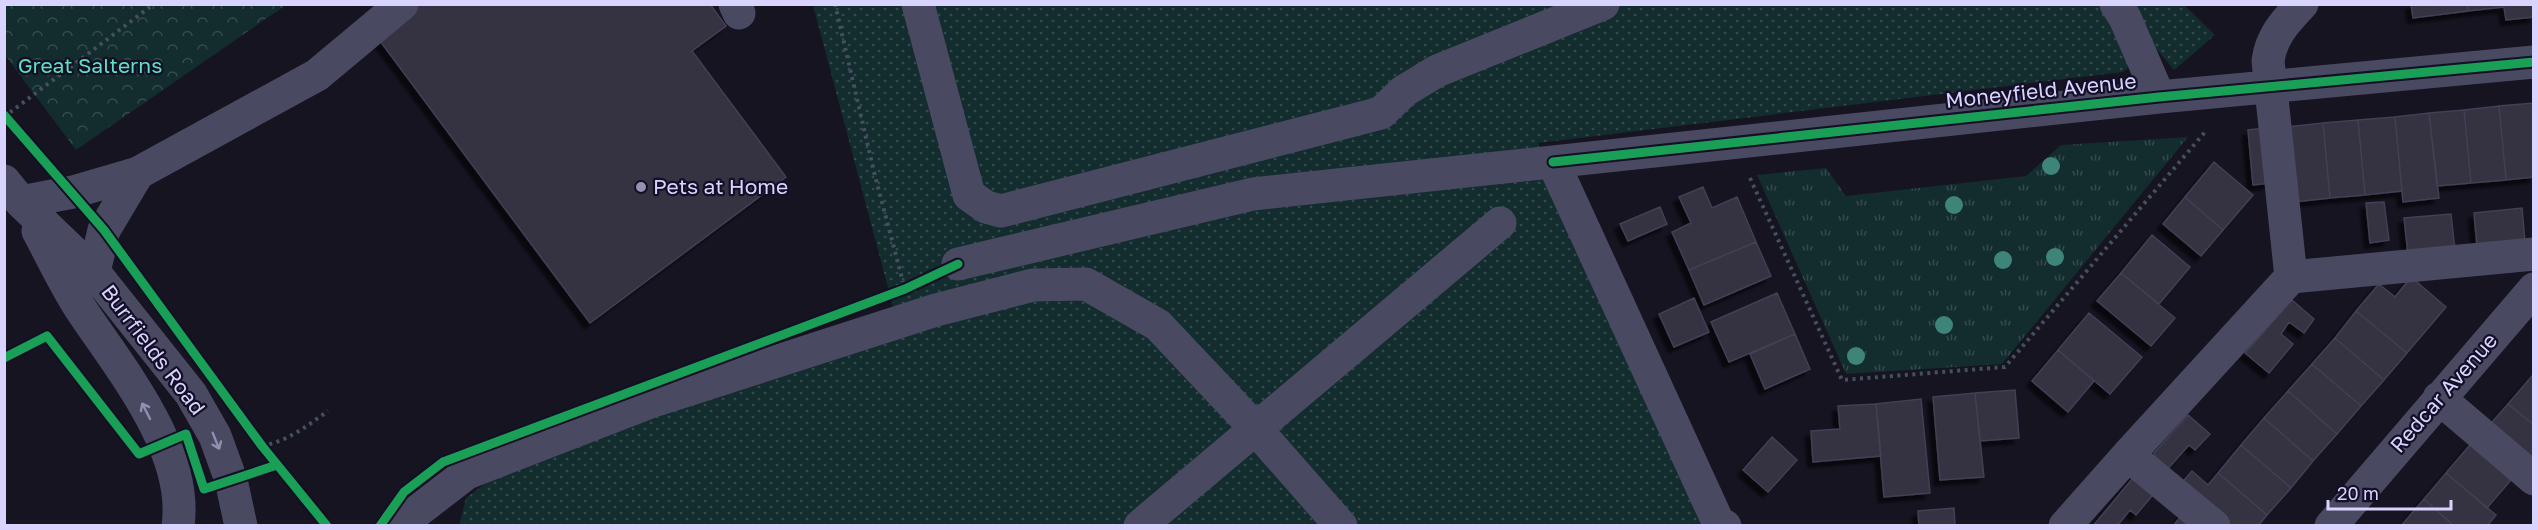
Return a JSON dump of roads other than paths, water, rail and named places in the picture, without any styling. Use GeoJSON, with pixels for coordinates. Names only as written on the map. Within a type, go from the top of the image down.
{"type":"FeatureCollection","features":[{"type":"Feature","properties":{"kind":"street"},"geometry":{"type":"LineString","coordinates":[[13,191],[73,192],[138,173],[317,75],[402,4]]}},
{"type":"Feature","properties":{"kind":"street"},"geometry":{"type":"LineString","coordinates":[[918,4],[969,195],[986,207],[1001,211],[1381,113],[1404,90],[1437,71],[1603,4]]}},
{"type":"Feature","properties":{"kind":"street"},"geometry":{"type":"LineString","coordinates":[[2116,4],[2125,18],[2159,97]]}},
{"type":"Feature","properties":{"kind":"street"},"geometry":{"type":"LineString","coordinates":[[2291,277],[2269,50],[2280,28],[2302,4]]}},
{"type":"Feature","properties":{"kind":"street","name":"Moneyfield Avenue"},"geometry":{"type":"LineString","coordinates":[[958,264],[1253,194],[2159,97],[2534,62]]}},
{"type":"Feature","properties":{"kind":"street"},"geometry":{"type":"LineString","coordinates":[[1553,162],[1718,522],[1725,525]]}},
{"type":"Feature","properties":{"kind":"street"},"geometry":{"type":"LineString","coordinates":[[94,272],[104,230],[138,173]]}},
{"type":"Feature","properties":{"kind":"street","name":"Burrfields Road"},"geometry":{"type":"LineString","coordinates":[[13,191],[94,272],[191,394],[215,436],[231,480],[241,525]]}},
{"type":"Feature","properties":{"kind":"street","name":"Burrfields Road"},"geometry":{"type":"LineString","coordinates":[[13,191],[79,306],[132,384],[163,444],[178,491],[178,525]]}},
{"type":"Feature","properties":{"kind":"street"},"geometry":{"type":"LineString","coordinates":[[1140,525],[1500,223]]}},
{"type":"Feature","properties":{"kind":"street"},"geometry":{"type":"LineString","coordinates":[[2065,525],[2291,277],[2534,254]]}},
{"type":"Feature","properties":{"kind":"street"},"geometry":{"type":"LineString","coordinates":[[398,525],[467,473],[650,402],[936,310],[1033,285],[1086,284],[1158,325],[1255,428],[1341,525]]}},
{"type":"Feature","properties":{"kind":"street","name":"Redcar Avenue"},"geometry":{"type":"LineString","coordinates":[[2331,525],[2534,289]]}},
{"type":"Feature","properties":{"kind":"street"},"geometry":{"type":"LineString","coordinates":[[2439,398],[2534,479]]}},
{"type":"Feature","properties":{"kind":"street"},"geometry":{"type":"LineString","coordinates":[[2128,455],[2214,525]]}},
{"type":"Feature","properties":{"kind":"place","name":"Pets at Home"},"geometry":{"type":"Point","coordinates":[641,187]}},
{"type":"Feature","properties":{"kind":"park label","name":"Great Salterns"},"geometry":{"type":"Point","coordinates":[90,66]}}]}
